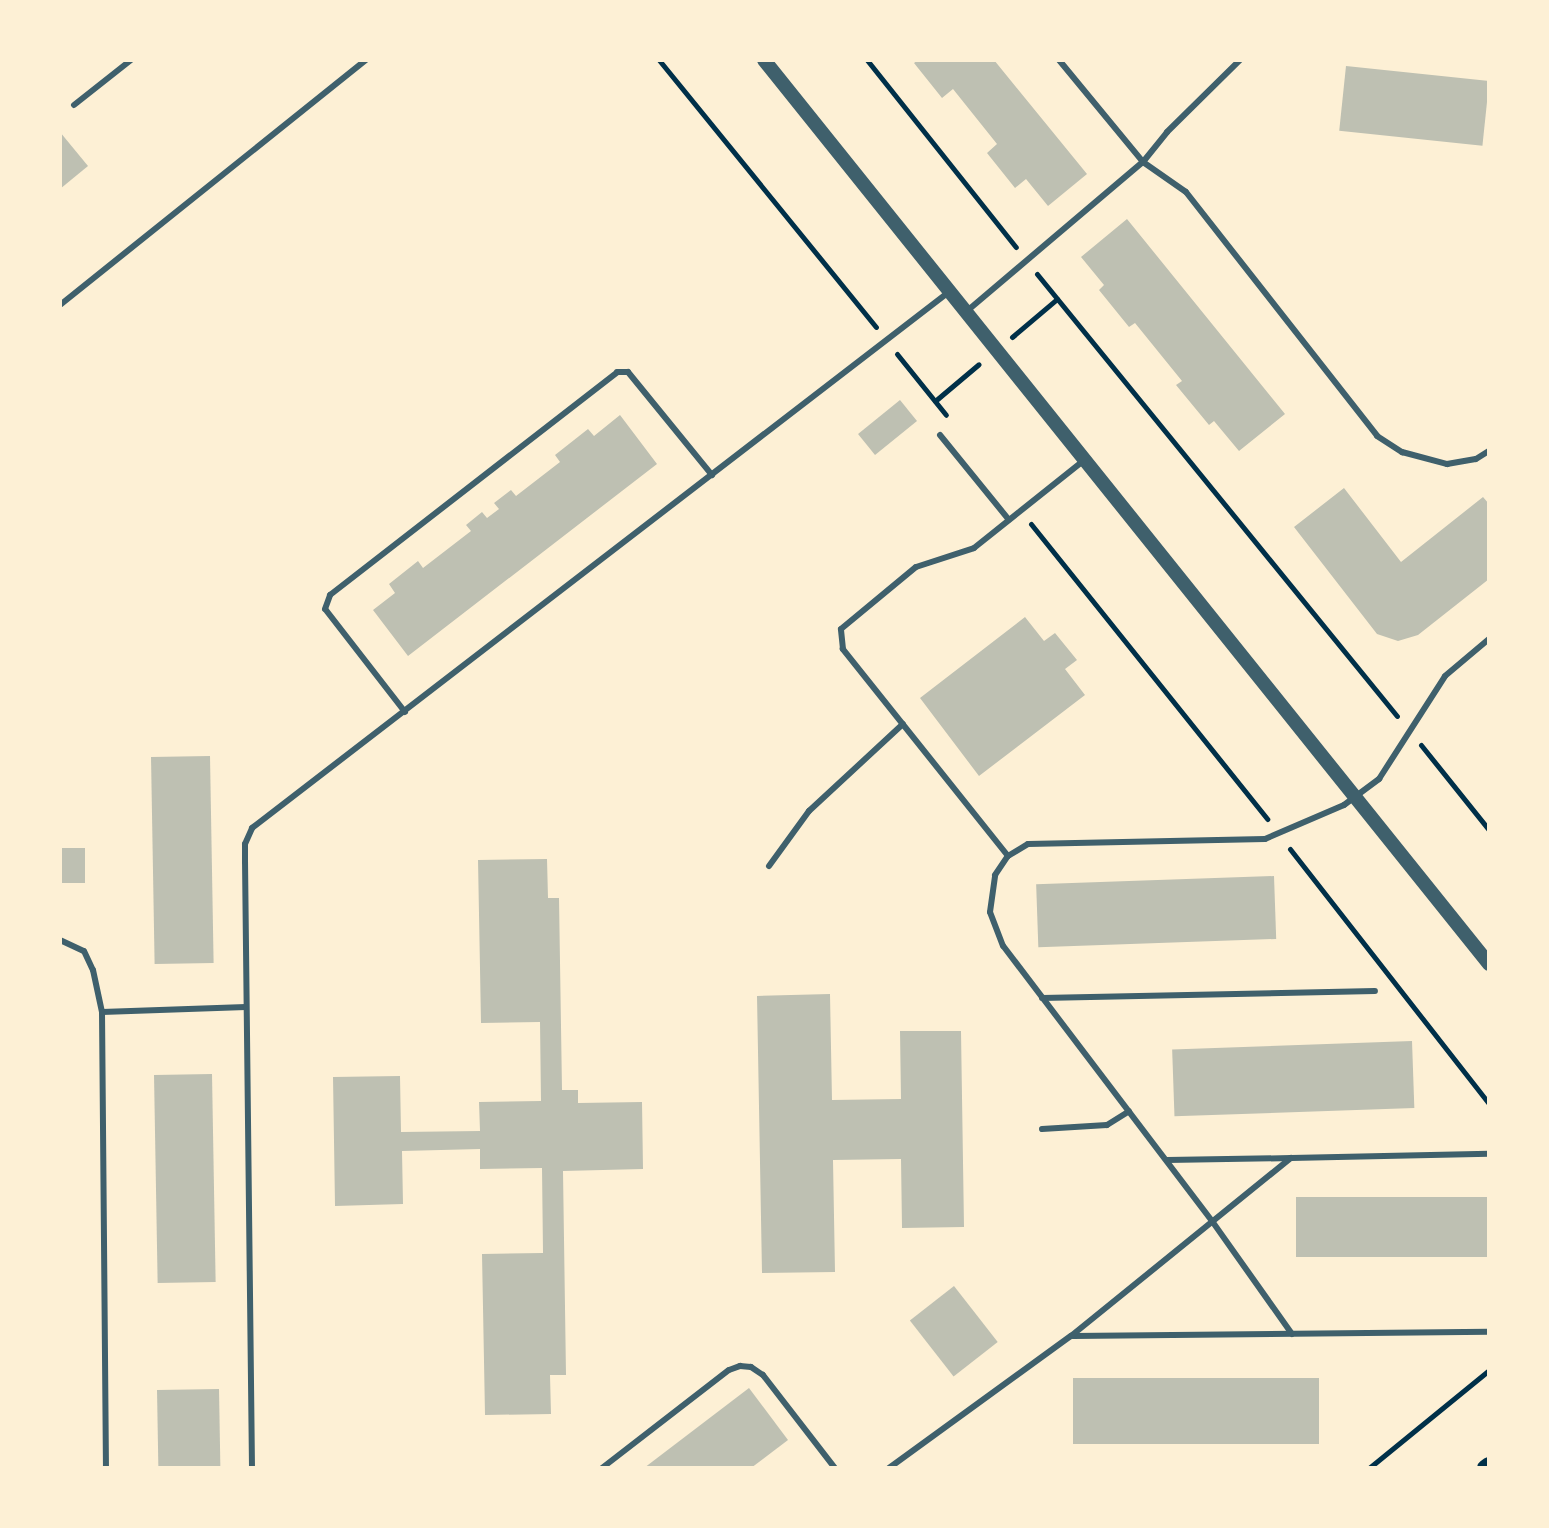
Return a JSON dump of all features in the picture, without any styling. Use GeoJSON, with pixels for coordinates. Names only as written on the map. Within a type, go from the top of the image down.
{"type":"FeatureCollection","features":[{"type":"Feature","properties":{"kind":"street"},"geometry":{"type":"LineString","coordinates":[[764,60],[1489,964]]}},
{"type":"Feature","properties":{"kind":"lane"},"geometry":{"type":"LineString","coordinates":[[74,105],[131,60]]}},
{"type":"Feature","properties":{"kind":"lane"},"geometry":{"type":"LineString","coordinates":[[60,305],[366,60]]}},
{"type":"Feature","properties":{"kind":"lane"},"geometry":{"type":"LineString","coordinates":[[1059,60],[1143,162],[1186,192],[1377,436],[1402,452],[1436,462],[1476,459],[1489,451]]}},
{"type":"Feature","properties":{"kind":"lane"},"geometry":{"type":"LineString","coordinates":[[967,311],[1143,162],[1167,132],[1240,60]]}},
{"type":"Feature","properties":{"kind":"lane"},"geometry":{"type":"LineString","coordinates":[[252,1468],[245,853],[252,828],[950,291]]}},
{"type":"Feature","properties":{"kind":"lane"},"geometry":{"type":"LineString","coordinates":[[405,712],[325,609],[330,595],[604,381],[617,372],[628,372],[712,475]]}},
{"type":"Feature","properties":{"kind":"lane"},"geometry":{"type":"LineString","coordinates":[[940,435],[1009,520]]}},
{"type":"Feature","properties":{"kind":"lane"},"geometry":{"type":"LineString","coordinates":[[1008,856],[843,649],[841,629],[916,567],[974,548],[1086,458]]}},
{"type":"Feature","properties":{"kind":"lane"},"geometry":{"type":"LineString","coordinates":[[1292,1334],[1167,1160],[1003,946],[990,912],[995,875],[1008,856],[1028,844],[1265,839],[1280,835],[1357,797],[1379,779],[1445,676],[1489,639]]}},
{"type":"Feature","properties":{"kind":"lane"},"geometry":{"type":"LineString","coordinates":[[769,866],[809,811],[903,724]]}},
{"type":"Feature","properties":{"kind":"lane"},"geometry":{"type":"LineString","coordinates":[[60,940],[84,951],[93,970],[102,1012],[106,1468]]}},
{"type":"Feature","properties":{"kind":"lane"},"geometry":{"type":"LineString","coordinates":[[1042,998],[1375,991]]}},
{"type":"Feature","properties":{"kind":"lane"},"geometry":{"type":"LineString","coordinates":[[102,1012],[246,1007]]}},
{"type":"Feature","properties":{"kind":"lane"},"geometry":{"type":"LineString","coordinates":[[1042,1129],[1107,1125],[1129,1111]]}},
{"type":"Feature","properties":{"kind":"lane"},"geometry":{"type":"LineString","coordinates":[[1167,1160],[1489,1154]]}},
{"type":"Feature","properties":{"kind":"lane"},"geometry":{"type":"LineString","coordinates":[[889,1468],[1071,1336],[1291,1158]]}},
{"type":"Feature","properties":{"kind":"lane"},"geometry":{"type":"LineString","coordinates":[[1071,1336],[1489,1332]]}},
{"type":"Feature","properties":{"kind":"lane"},"geometry":{"type":"LineString","coordinates":[[602,1468],[729,1370],[740,1366],[751,1367],[763,1375],[835,1468]]}},
{"type":"Feature","properties":{"kind":"path"},"geometry":{"type":"LineString","coordinates":[[659,60],[954,426]]}},
{"type":"Feature","properties":{"kind":"path"},"geometry":{"type":"LineString","coordinates":[[867,60],[1026,261],[1489,830]]}},
{"type":"Feature","properties":{"kind":"path"},"geometry":{"type":"LineString","coordinates":[[1020,511],[1280,835],[1489,1104]]}},
{"type":"Feature","properties":{"kind":"path"},"geometry":{"type":"LineString","coordinates":[[1369,1468],[1489,1370]]}},
{"type":"Feature","properties":{"kind":"building"},"geometry":{"type":"Polygon","coordinates":[[[918,60],[994,60],[1087,174],[1048,206],[1026,179],[1015,188],[987,153],[997,144],[953,89],[942,98],[914,63],[918,60]]]}},
{"type":"Feature","properties":{"kind":"building"},"geometry":{"type":"Polygon","coordinates":[[[1346,66],[1489,81],[1482,146],[1339,131],[1346,66]]]}},
{"type":"Feature","properties":{"kind":"building"},"geometry":{"type":"Polygon","coordinates":[[[60,132],[88,166],[60,189],[60,132]]]}},
{"type":"Feature","properties":{"kind":"building"},"geometry":{"type":"Polygon","coordinates":[[[1127,219],[1285,414],[1239,451],[1214,421],[1209,425],[1176,385],[1182,381],[1135,323],[1129,327],[1099,290],[1104,285],[1081,257],[1127,219]]]}},
{"type":"Feature","properties":{"kind":"building"},"geometry":{"type":"Polygon","coordinates":[[[900,400],[917,421],[875,455],[858,434],[900,400]]]}},
{"type":"Feature","properties":{"kind":"building"},"geometry":{"type":"Polygon","coordinates":[[[620,415],[657,464],[408,656],[373,610],[395,593],[389,584],[418,561],[423,568],[471,531],[466,525],[482,512],[487,518],[499,509],[494,503],[511,490],[516,496],[560,462],[555,455],[588,429],[594,436],[620,415]]]}},
{"type":"Feature","properties":{"kind":"building"},"geometry":{"type":"Polygon","coordinates":[[[1344,488],[1401,562],[1483,497],[1489,504],[1489,579],[1418,635],[1398,641],[1377,634],[1294,527],[1344,488]]]}},
{"type":"Feature","properties":{"kind":"building"},"geometry":{"type":"Polygon","coordinates":[[[1025,617],[1044,641],[1055,633],[1077,660],[1065,669],[1085,695],[979,776],[920,698],[1025,617]]]}},
{"type":"Feature","properties":{"kind":"building"},"geometry":{"type":"Polygon","coordinates":[[[210,756],[214,963],[155,964],[151,757],[210,756]]]}},
{"type":"Feature","properties":{"kind":"building"},"geometry":{"type":"Polygon","coordinates":[[[60,848],[85,848],[85,883],[60,883],[60,848]]]}},
{"type":"Feature","properties":{"kind":"building"},"geometry":{"type":"Polygon","coordinates":[[[547,859],[548,898],[559,898],[562,1090],[578,1090],[578,1103],[642,1102],[643,1169],[563,1171],[566,1375],[550,1375],[551,1414],[485,1415],[482,1254],[543,1253],[542,1168],[480,1169],[480,1149],[402,1151],[403,1204],[335,1206],[333,1077],[400,1076],[401,1132],[480,1131],[479,1102],[541,1101],[540,1022],[481,1023],[478,860],[547,859]]]}},
{"type":"Feature","properties":{"kind":"building"},"geometry":{"type":"Polygon","coordinates":[[[1274,876],[1276,939],[1038,947],[1036,884],[1274,876]]]}},
{"type":"Feature","properties":{"kind":"building"},"geometry":{"type":"Polygon","coordinates":[[[830,994],[832,1100],[901,1099],[900,1031],[961,1031],[964,1227],[902,1228],[901,1159],[833,1160],[835,1272],[762,1273],[757,996],[830,994]]]}},
{"type":"Feature","properties":{"kind":"building"},"geometry":{"type":"Polygon","coordinates":[[[1412,1041],[1414,1108],[1174,1116],[1172,1049],[1412,1041]]]}},
{"type":"Feature","properties":{"kind":"building"},"geometry":{"type":"Polygon","coordinates":[[[212,1074],[216,1282],[158,1283],[154,1075],[212,1074]]]}},
{"type":"Feature","properties":{"kind":"building"},"geometry":{"type":"Polygon","coordinates":[[[1296,1197],[1489,1197],[1489,1257],[1296,1257],[1296,1197]]]}},
{"type":"Feature","properties":{"kind":"building"},"geometry":{"type":"Polygon","coordinates":[[[954,1286],[998,1342],[954,1376],[910,1320],[954,1286]]]}},
{"type":"Feature","properties":{"kind":"building"},"geometry":{"type":"Polygon","coordinates":[[[1073,1378],[1319,1378],[1319,1444],[1073,1444],[1073,1378]]]}},
{"type":"Feature","properties":{"kind":"building"},"geometry":{"type":"Polygon","coordinates":[[[749,1388],[788,1440],[751,1468],[644,1468],[749,1388]]]}},
{"type":"Feature","properties":{"kind":"building"},"geometry":{"type":"Polygon","coordinates":[[[219,1389],[220,1468],[158,1468],[157,1390],[219,1389]]]}}]}
